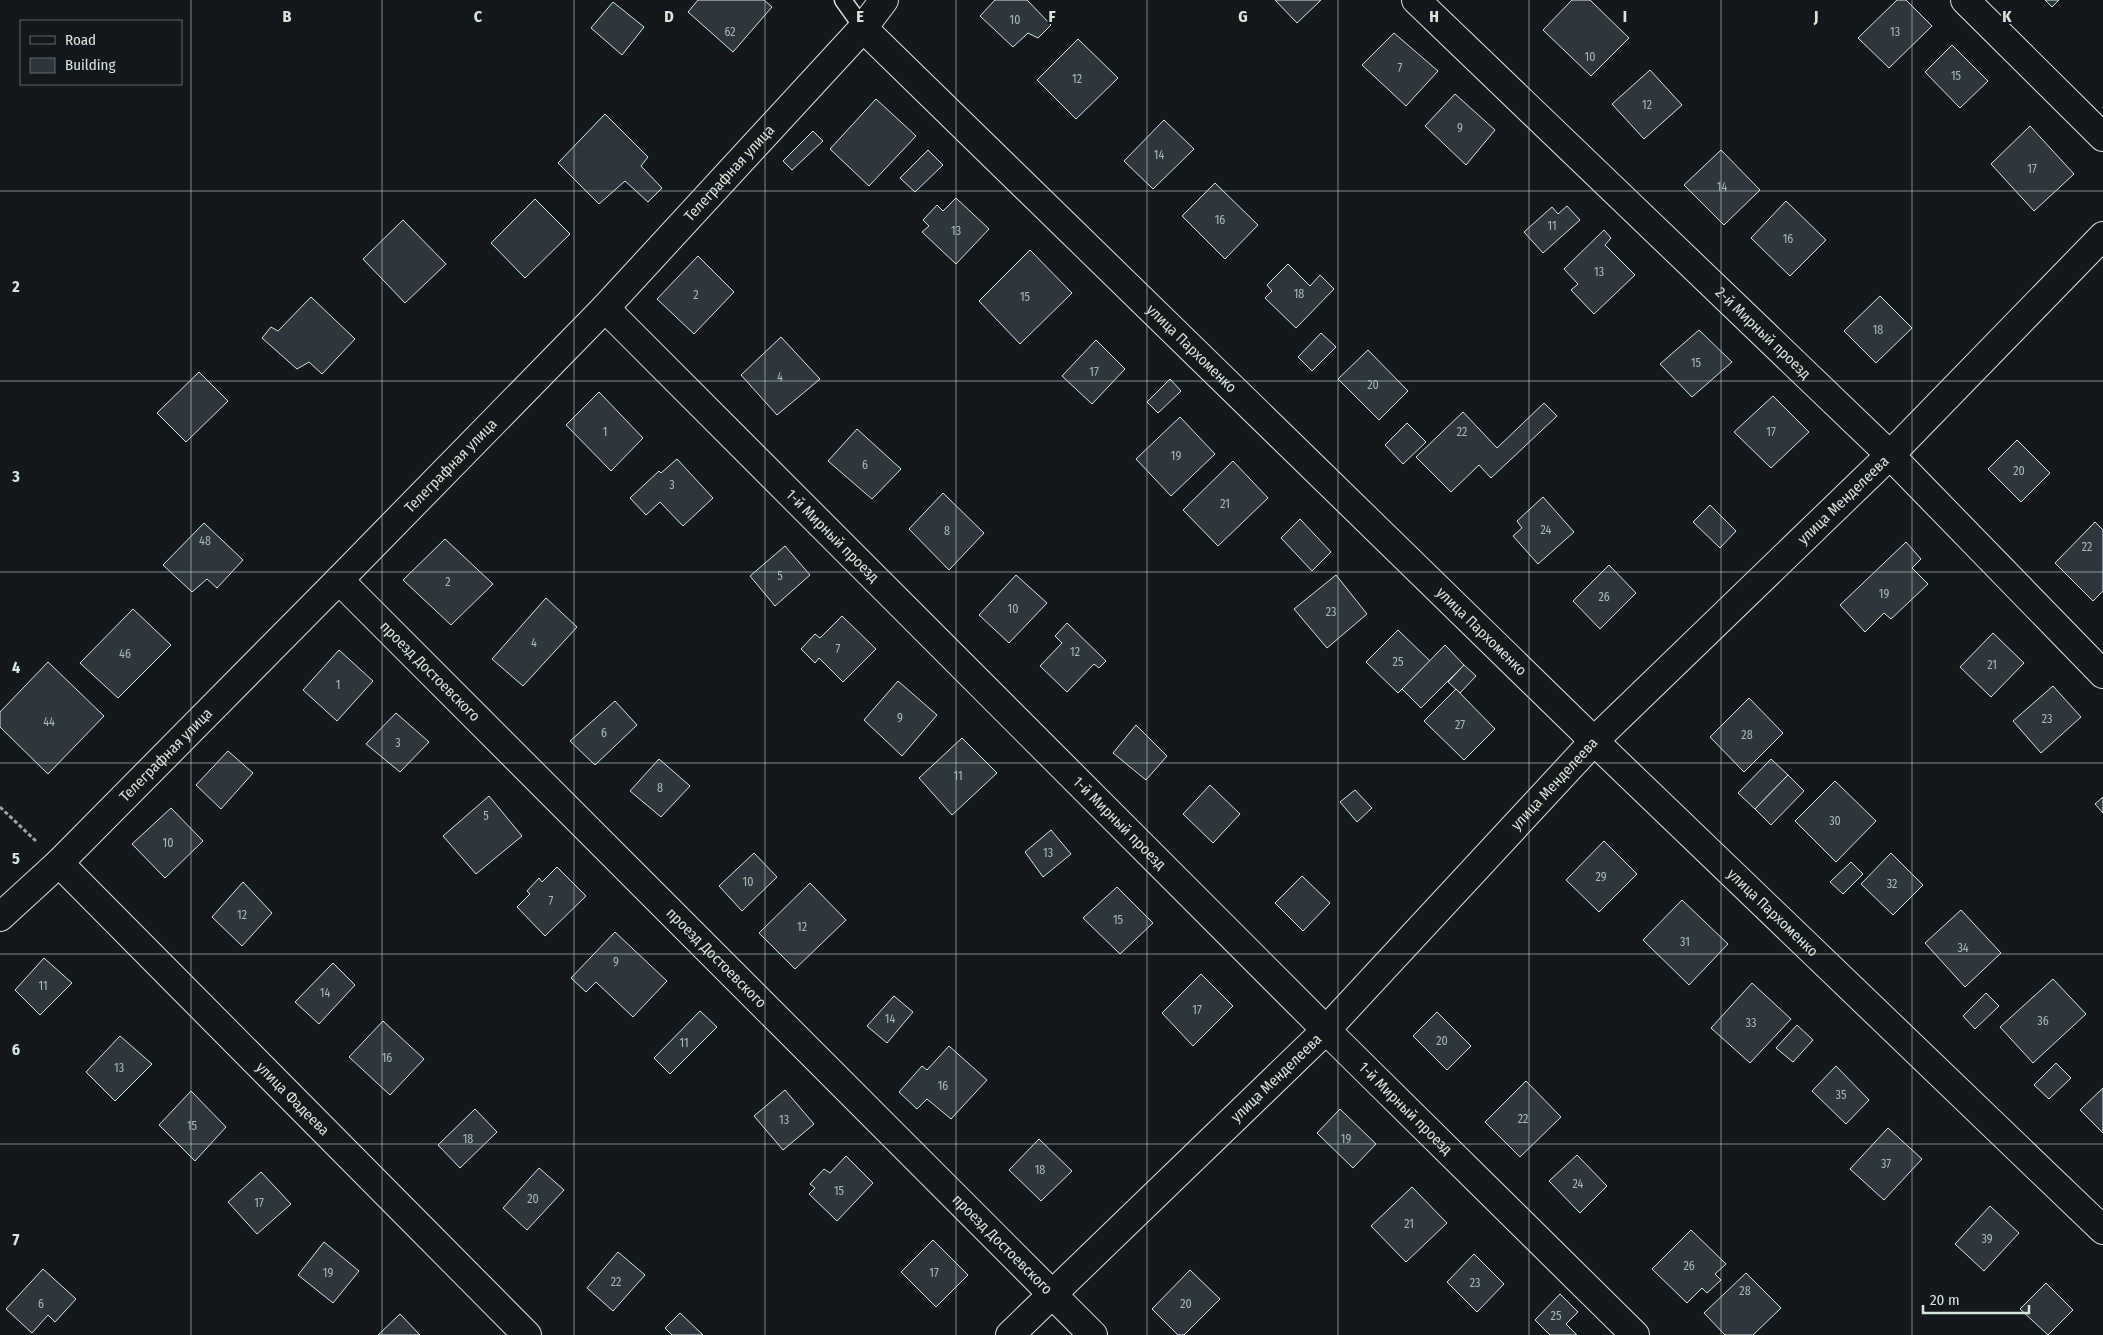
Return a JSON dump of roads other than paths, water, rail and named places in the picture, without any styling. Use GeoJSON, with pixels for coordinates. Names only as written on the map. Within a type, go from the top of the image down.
{"type":"FeatureCollection","features":[{"type":"Feature","properties":{"kind":"street","name":"Телеграфная улица"},"geometry":{"type":"LineString","coordinates":[[0,917],[59,863],[605,308],[863,28],[884,0]]}},
{"type":"Feature","properties":{"kind":"street","name":"2-й Мирный проезд"},"geometry":{"type":"LineString","coordinates":[[1416,0],[1890,455],[2103,674]]}},
{"type":"Feature","properties":{"kind":"street"},"geometry":{"type":"LineString","coordinates":[[1965,0],[2103,137]]}},
{"type":"Feature","properties":{"kind":"street","name":"улица Пархоменко"},"geometry":{"type":"LineString","coordinates":[[863,28],[1594,740],[2103,1230]]}},
{"type":"Feature","properties":{"kind":"street","name":"улица Менделеева"},"geometry":{"type":"LineString","coordinates":[[1010,1335],[1326,1030],[1594,740],[1890,455],[2103,236]]}},
{"type":"Feature","properties":{"kind":"street","name":"1-й Мирный проезд"},"geometry":{"type":"LineString","coordinates":[[605,308],[1326,1030],[1635,1335]]}},
{"type":"Feature","properties":{"kind":"street","name":"проезд Достоевского"},"geometry":{"type":"LineString","coordinates":[[339,580],[1093,1335]]}},
{"type":"Feature","properties":{"kind":"street","name":"улица Фадеева"},"geometry":{"type":"LineString","coordinates":[[59,863],[527,1335]]}},
{"type":"Feature","properties":{"kind":"lane"},"geometry":{"type":"LineString","coordinates":[[843,0],[863,28]]}}]}
